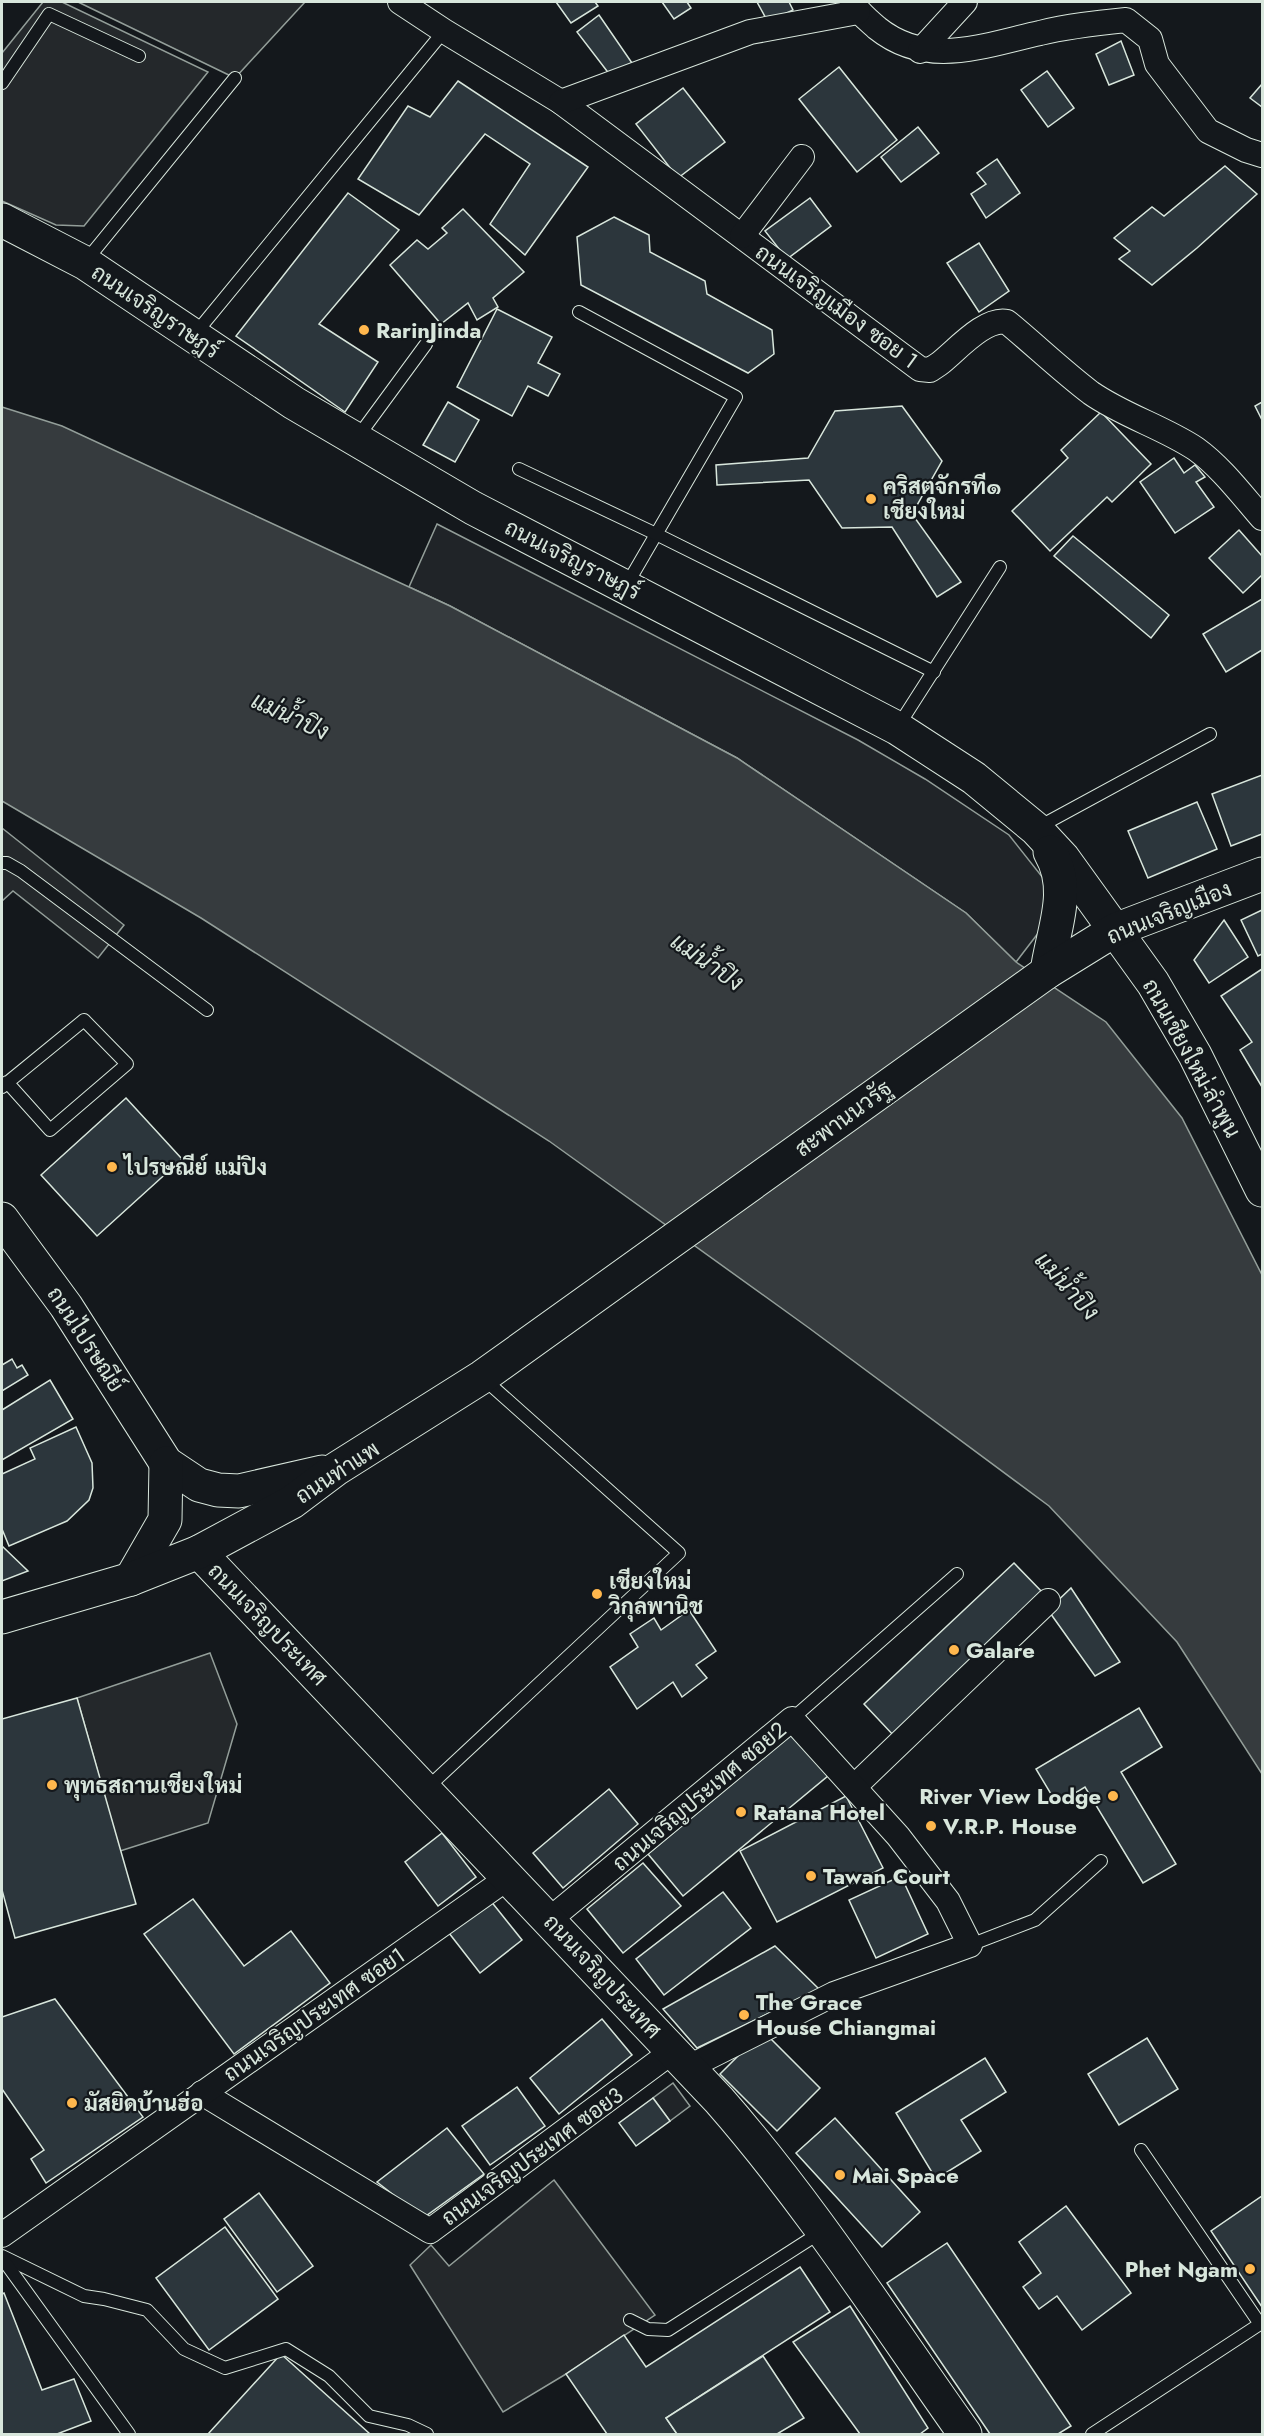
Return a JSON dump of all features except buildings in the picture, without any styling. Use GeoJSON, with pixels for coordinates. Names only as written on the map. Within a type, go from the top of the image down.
{"type":"FeatureCollection","features":[{"type":"Feature","properties":{"kind":"main road","name":"ถนนเจริญราษฎร์"},"geometry":{"type":"LineString","coordinates":[[2,220],[85,263],[294,403],[473,508],[897,728],[974,778],[1036,829],[1063,858],[1115,930]]}},
{"type":"Feature","properties":{"kind":"main road"},"geometry":{"type":"LineString","coordinates":[[1036,829],[1053,857],[1060,882],[1060,911],[1049,950],[1047,972]]}},
{"type":"Feature","properties":{"kind":"main road","name":"ถนนเจริญเมือง"},"geometry":{"type":"LineString","coordinates":[[1047,972],[1115,930],[1263,874]]}},
{"type":"Feature","properties":{"kind":"main road","name":"ถนนเชียงใหม่-ลำพูน"},"geometry":{"type":"LineString","coordinates":[[1115,930],[1153,983],[1195,1055],[1263,1190]]}},
{"type":"Feature","properties":{"kind":"main road","name":"สะพานนวรัฐ"},"geometry":{"type":"LineString","coordinates":[[640,1264],[1047,972]]}},
{"type":"Feature","properties":{"kind":"main road","name":"ถนนไปรษณีย์"},"geometry":{"type":"LineString","coordinates":[[2,1219],[66,1306],[166,1463],[199,1485],[218,1490],[239,1491],[336,1469]]}},
{"type":"Feature","properties":{"kind":"main road","name":"ถนนท่าแพ"},"geometry":{"type":"LineString","coordinates":[[2,1617],[131,1579],[200,1552],[283,1507],[336,1469],[482,1377],[640,1264]]}},
{"type":"Feature","properties":{"kind":"main road"},"geometry":{"type":"LineString","coordinates":[[131,1579],[165,1520],[166,1463]]}},
{"type":"Feature","properties":{"kind":"main road","name":"ถนนเจริญประเทศ"},"geometry":{"type":"LineString","coordinates":[[200,1552],[681,2059],[749,2134],[822,2231],[954,2430]]}},
{"type":"Feature","properties":{"kind":"street","name":"ถนนเจริญเมือง ซอย 1"},"geometry":{"type":"LineString","coordinates":[[400,2],[561,102],[920,369],[930,370],[988,324],[999,320],[1007,322],[1091,392],[1124,414],[1179,438],[1198,451],[1263,518]]}},
{"type":"Feature","properties":{"kind":"street"},"geometry":{"type":"LineString","coordinates":[[920,51],[964,2]]}},
{"type":"Feature","properties":{"kind":"street"},"geometry":{"type":"LineString","coordinates":[[561,102],[750,32],[855,7],[885,34],[920,51],[978,48],[1040,33],[1126,20],[1150,39],[1157,64],[1208,131],[1246,150],[1263,155]]}},
{"type":"Feature","properties":{"kind":"street"},"geometry":{"type":"LineString","coordinates":[[742,236],[802,157]]}},
{"type":"Feature","properties":{"kind":"street"},"geometry":{"type":"LineString","coordinates":[[854,1787],[1048,1601]]}},
{"type":"Feature","properties":{"kind":"street","name":"ถนนเจริญประเทศ ซอย2"},"geometry":{"type":"LineString","coordinates":[[549,1920],[792,1719],[898,1836],[948,1901],[970,1945]]}},
{"type":"Feature","properties":{"kind":"street","name":"ถนนเจริญประเทศ ซอย1"},"geometry":{"type":"LineString","coordinates":[[2,2235],[509,1877]]}},
{"type":"Feature","properties":{"kind":"street"},"geometry":{"type":"LineString","coordinates":[[681,2059],[834,1994],[970,1945]]}},
{"type":"Feature","properties":{"kind":"street","name":"ถนนเจริญประเทศ ซอย3"},"geometry":{"type":"LineString","coordinates":[[202,2093],[430,2231],[681,2059]]}},
{"type":"Feature","properties":{"kind":"lane"},"geometry":{"type":"LineString","coordinates":[[2,83],[49,14],[139,56]]}},
{"type":"Feature","properties":{"kind":"lane"},"geometry":{"type":"LineString","coordinates":[[194,336],[444,31]]}},
{"type":"Feature","properties":{"kind":"lane"},"geometry":{"type":"LineString","coordinates":[[85,263],[235,78]]}},
{"type":"Feature","properties":{"kind":"lane"},"geometry":{"type":"LineString","coordinates":[[579,312],[736,397],[626,586]]}},
{"type":"Feature","properties":{"kind":"lane"},"geometry":{"type":"LineString","coordinates":[[356,439],[426,344]]}},
{"type":"Feature","properties":{"kind":"lane"},"geometry":{"type":"LineString","coordinates":[[519,469],[656,534],[934,672]]}},
{"type":"Feature","properties":{"kind":"lane"},"geometry":{"type":"LineString","coordinates":[[897,728],[1000,567]]}},
{"type":"Feature","properties":{"kind":"lane"},"geometry":{"type":"LineString","coordinates":[[1036,829],[1210,734]]}},
{"type":"Feature","properties":{"kind":"lane"},"geometry":{"type":"LineString","coordinates":[[2,863],[7,863],[21,871],[207,1010]]}},
{"type":"Feature","properties":{"kind":"lane"},"geometry":{"type":"LineString","coordinates":[[84,1020],[127,1064],[50,1130],[4,1085],[84,1020]]}},
{"type":"Feature","properties":{"kind":"lane"},"geometry":{"type":"LineString","coordinates":[[425,1790],[679,1553],[482,1377]]}},
{"type":"Feature","properties":{"kind":"lane"},"geometry":{"type":"LineString","coordinates":[[792,1719],[957,1574]]}},
{"type":"Feature","properties":{"kind":"lane"},"geometry":{"type":"LineString","coordinates":[[970,1945],[1035,1920],[1101,1861]]}},
{"type":"Feature","properties":{"kind":"lane"},"geometry":{"type":"LineString","coordinates":[[1092,2434],[1260,2324],[1142,2150]]}},
{"type":"Feature","properties":{"kind":"lane"},"geometry":{"type":"LineString","coordinates":[[630,2320],[648,2329],[668,2330],[822,2231]]}},
{"type":"Feature","properties":{"kind":"lane"},"geometry":{"type":"LineString","coordinates":[[2,2256],[129,2434]]}},
{"type":"Feature","properties":{"kind":"lane"},"geometry":{"type":"LineString","coordinates":[[2,2256],[84,2296],[147,2310],[184,2349],[225,2367],[286,2349],[329,2376],[369,2416],[408,2425],[428,2434]]}},
{"type":"Feature","properties":{"kind":"shaded area"},"geometry":{"type":"Polygon","coordinates":[[[43,2],[62,2],[208,72],[84,226],[56,225],[2,201],[2,53],[43,2]]]}},
{"type":"Feature","properties":{"kind":"shaded area"},"geometry":{"type":"Polygon","coordinates":[[[78,2],[305,2],[235,78],[78,2]]]}},
{"type":"Feature","properties":{"kind":"shaded area"},"geometry":{"type":"Polygon","coordinates":[[[437,524],[858,740],[925,779],[1009,835],[1062,902],[1016,962],[966,913],[737,758],[450,606],[409,587],[437,524]]]}},
{"type":"Feature","properties":{"kind":"shaded area"},"geometry":{"type":"Polygon","coordinates":[[[2,828],[124,925],[98,958],[13,891],[2,901],[2,828]]]}},
{"type":"Feature","properties":{"kind":"shaded area"},"geometry":{"type":"Polygon","coordinates":[[[210,1653],[237,1724],[208,1823],[120,1851],[77,1698],[210,1653]]]}},
{"type":"Feature","properties":{"kind":"shaded area"},"geometry":{"type":"Polygon","coordinates":[[[673,2083],[690,2106],[670,2121],[653,2098],[673,2083]]]}},
{"type":"Feature","properties":{"kind":"shaded area"},"geometry":{"type":"Polygon","coordinates":[[[554,2180],[655,2315],[566,2374],[503,2412],[410,2265],[431,2245],[449,2266],[554,2180]]]}},
{"type":"Feature","properties":{"kind":"water","name":"แม่น้ำปิง"},"geometry":{"type":"Polygon","coordinates":[[[2,407],[62,426],[450,606],[737,758],[966,913],[1016,962],[1106,1022],[1182,1118],[1262,1275],[1262,1774],[1177,1642],[1049,1506],[809,1328],[549,1141],[201,918],[2,801],[2,407]]]}},
{"type":"Feature","properties":{"kind":"place","name":"RarinJinda"},"geometry":{"type":"Point","coordinates":[364,330]}},
{"type":"Feature","properties":{"kind":"place","name":"คริสตจักรที๑ เชียงใหม่"},"geometry":{"type":"Point","coordinates":[871,499]}},
{"type":"Feature","properties":{"kind":"place","name":"ไปรษณีย์ แม่ปิง"},"geometry":{"type":"Point","coordinates":[112,1167]}},
{"type":"Feature","properties":{"kind":"place","name":"เชียงใหม่ วิกุลพานิช"},"geometry":{"type":"Point","coordinates":[597,1594]}},
{"type":"Feature","properties":{"kind":"place","name":"Galare"},"geometry":{"type":"Point","coordinates":[954,1650]}},
{"type":"Feature","properties":{"kind":"place","name":"พุทธสถานเชียงใหม่"},"geometry":{"type":"Point","coordinates":[52,1785]}},
{"type":"Feature","properties":{"kind":"place","name":"River View Lodge"},"geometry":{"type":"Point","coordinates":[1113,1796]}},
{"type":"Feature","properties":{"kind":"place","name":"Ratana Hotel"},"geometry":{"type":"Point","coordinates":[741,1812]}},
{"type":"Feature","properties":{"kind":"place","name":"V.R.P. House"},"geometry":{"type":"Point","coordinates":[931,1826]}},
{"type":"Feature","properties":{"kind":"place","name":"Tawan Court"},"geometry":{"type":"Point","coordinates":[811,1876]}},
{"type":"Feature","properties":{"kind":"place","name":"The Grace House Chiangmai"},"geometry":{"type":"Point","coordinates":[744,2015]}},
{"type":"Feature","properties":{"kind":"place","name":"มัสยิดบ้านฮ่อ"},"geometry":{"type":"Point","coordinates":[72,2103]}},
{"type":"Feature","properties":{"kind":"place","name":"Mai Space"},"geometry":{"type":"Point","coordinates":[840,2175]}},
{"type":"Feature","properties":{"kind":"place","name":"Phet Ngam"},"geometry":{"type":"Point","coordinates":[1250,2269]}}]}
